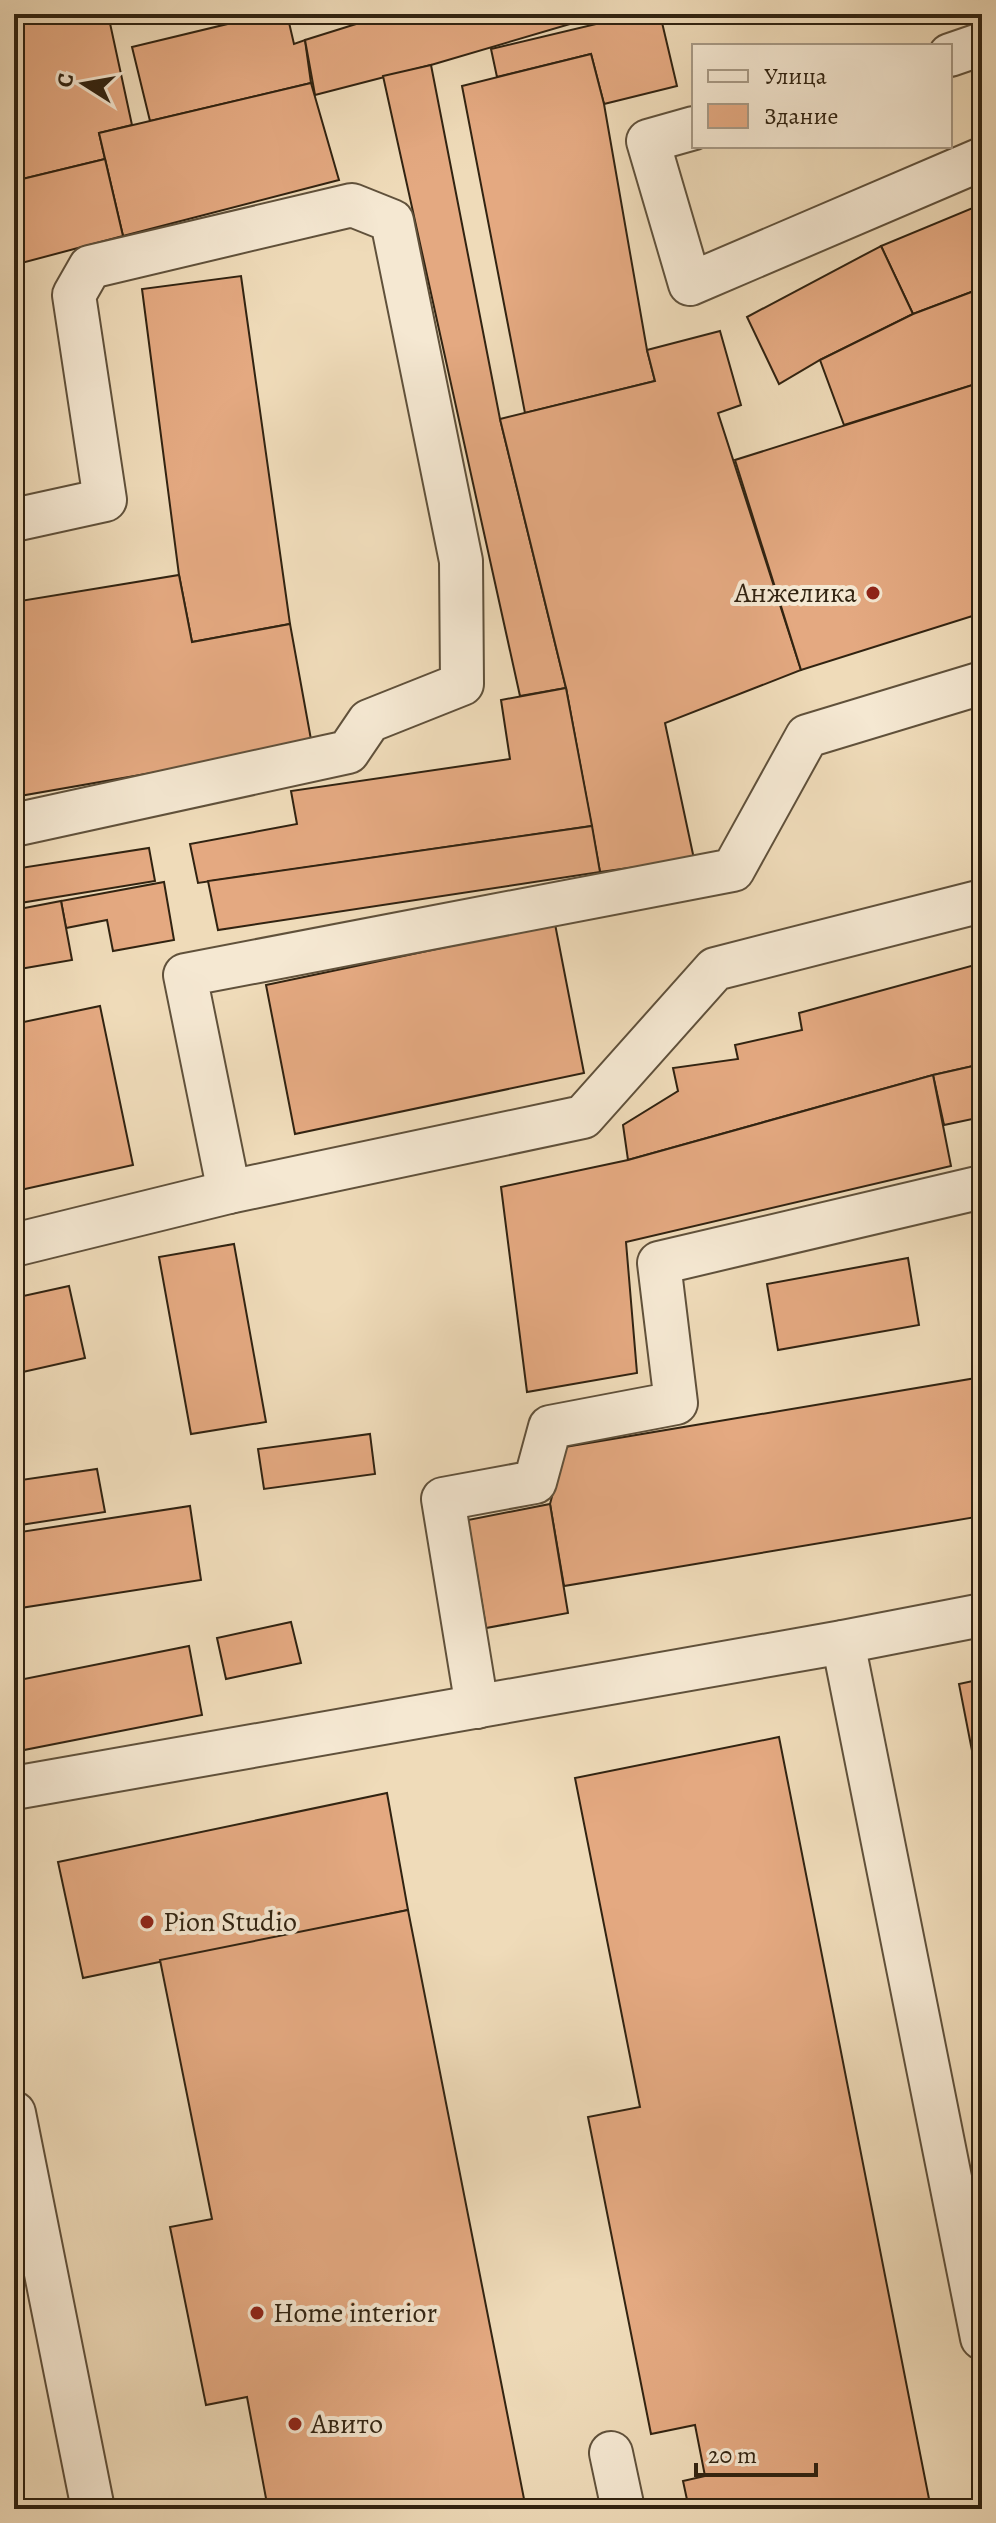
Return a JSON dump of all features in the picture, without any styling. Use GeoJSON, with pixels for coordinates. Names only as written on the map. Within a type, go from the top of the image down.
{"type":"FeatureCollection","features":[{"type":"Feature","properties":{"kind":"street"},"geometry":{"type":"LineString","coordinates":[[952,54],[982,44]]}},
{"type":"Feature","properties":{"kind":"street"},"geometry":{"type":"LineString","coordinates":[[692,129],[648,141],[690,284],[982,159]]}},
{"type":"Feature","properties":{"kind":"street"},"geometry":{"type":"LineString","coordinates":[[14,520],[105,500],[74,295],[90,267],[352,205],[392,221],[461,561],[462,684],[369,721],[348,752],[14,825]]}},
{"type":"Feature","properties":{"kind":"street"},"geometry":{"type":"LineString","coordinates":[[229,1192],[185,975],[733,870],[807,736],[982,683]]}},
{"type":"Feature","properties":{"kind":"street"},"geometry":{"type":"LineString","coordinates":[[14,1245],[229,1192],[583,1117],[715,969],[982,901]]}},
{"type":"Feature","properties":{"kind":"street"},"geometry":{"type":"LineString","coordinates":[[477,1707],[443,1499],[535,1482],[550,1427],[676,1403],[659,1263],[982,1187]]}},
{"type":"Feature","properties":{"kind":"street"},"geometry":{"type":"LineString","coordinates":[[14,1788],[982,1615]]}},
{"type":"Feature","properties":{"kind":"street"},"geometry":{"type":"LineString","coordinates":[[843,1642],[982,2338]]}},
{"type":"Feature","properties":{"kind":"street"},"geometry":{"type":"LineString","coordinates":[[14,2113],[93,2509]]}},
{"type":"Feature","properties":{"kind":"street"},"geometry":{"type":"LineString","coordinates":[[611,2453],[623,2509]]}},
{"type":"Feature","properties":{"kind":"building"},"geometry":{"type":"Polygon","coordinates":[[[14,14],[108,14],[132,125],[99,133],[105,159],[14,181],[14,14]]]}},
{"type":"Feature","properties":{"kind":"building"},"geometry":{"type":"Polygon","coordinates":[[[269,14],[287,14],[294,44],[305,40],[311,83],[150,121],[132,47],[269,14]]]}},
{"type":"Feature","properties":{"kind":"building"},"geometry":{"type":"Polygon","coordinates":[[[388,14],[604,14],[431,65],[315,95],[305,40],[388,14]]]}},
{"type":"Feature","properties":{"kind":"building"},"geometry":{"type":"Polygon","coordinates":[[[638,14],[660,14],[677,86],[604,104],[591,54],[497,77],[491,49],[638,14]]]}},
{"type":"Feature","properties":{"kind":"building"},"geometry":{"type":"Polygon","coordinates":[[[591,54],[604,104],[655,381],[525,413],[462,86],[591,54]]]}},
{"type":"Feature","properties":{"kind":"building"},"geometry":{"type":"Polygon","coordinates":[[[431,65],[500,419],[566,688],[520,696],[383,76],[431,65]]]}},
{"type":"Feature","properties":{"kind":"building"},"geometry":{"type":"Polygon","coordinates":[[[311,83],[339,180],[123,236],[99,133],[311,83]]]}},
{"type":"Feature","properties":{"kind":"building"},"geometry":{"type":"Polygon","coordinates":[[[105,159],[123,236],[14,265],[14,181],[105,159]]]}},
{"type":"Feature","properties":{"kind":"building"},"geometry":{"type":"Polygon","coordinates":[[[975,207],[982,225],[982,288],[913,314],[881,246],[975,207]]]}},
{"type":"Feature","properties":{"kind":"building"},"geometry":{"type":"Polygon","coordinates":[[[881,246],[913,314],[779,384],[747,317],[881,246]]]}},
{"type":"Feature","properties":{"kind":"building"},"geometry":{"type":"Polygon","coordinates":[[[241,276],[290,624],[192,642],[179,575],[142,289],[241,276]]]}},
{"type":"Feature","properties":{"kind":"building"},"geometry":{"type":"Polygon","coordinates":[[[982,288],[982,382],[844,425],[820,360],[913,314],[982,288]]]}},
{"type":"Feature","properties":{"kind":"building"},"geometry":{"type":"Polygon","coordinates":[[[720,331],[741,405],[718,413],[801,670],[665,723],[694,859],[600,872],[566,688],[500,419],[655,381],[647,350],[720,331]]]}},
{"type":"Feature","properties":{"kind":"building"},"geometry":{"type":"Polygon","coordinates":[[[982,382],[982,613],[801,670],[735,460],[982,382]]]}},
{"type":"Feature","properties":{"kind":"building"},"geometry":{"type":"Polygon","coordinates":[[[179,575],[192,642],[290,624],[312,745],[14,797],[14,602],[179,575]]]}},
{"type":"Feature","properties":{"kind":"building"},"geometry":{"type":"Polygon","coordinates":[[[566,688],[592,826],[198,883],[190,844],[297,824],[291,791],[510,759],[501,700],[566,688]]]}},
{"type":"Feature","properties":{"kind":"building"},"geometry":{"type":"Polygon","coordinates":[[[592,826],[600,872],[218,930],[208,881],[592,826]]]}},
{"type":"Feature","properties":{"kind":"building"},"geometry":{"type":"Polygon","coordinates":[[[149,848],[155,881],[14,904],[14,869],[149,848]]]}},
{"type":"Feature","properties":{"kind":"building"},"geometry":{"type":"Polygon","coordinates":[[[164,882],[174,940],[113,951],[107,920],[66,928],[61,901],[164,882]]]}},
{"type":"Feature","properties":{"kind":"building"},"geometry":{"type":"Polygon","coordinates":[[[61,901],[72,960],[14,970],[14,910],[61,901]]]}},
{"type":"Feature","properties":{"kind":"building"},"geometry":{"type":"Polygon","coordinates":[[[555,924],[584,1073],[295,1134],[266,985],[555,924]]]}},
{"type":"Feature","properties":{"kind":"building"},"geometry":{"type":"Polygon","coordinates":[[[982,963],[982,1064],[628,1160],[623,1125],[678,1091],[673,1068],[738,1059],[735,1045],[802,1030],[799,1013],[982,963]]]}},
{"type":"Feature","properties":{"kind":"building"},"geometry":{"type":"Polygon","coordinates":[[[100,1006],[133,1165],[16,1191],[14,1024],[100,1006]]]}},
{"type":"Feature","properties":{"kind":"building"},"geometry":{"type":"Polygon","coordinates":[[[982,1064],[982,1117],[944,1125],[933,1075],[982,1064]]]}},
{"type":"Feature","properties":{"kind":"building"},"geometry":{"type":"Polygon","coordinates":[[[933,1075],[951,1166],[626,1242],[637,1373],[527,1392],[501,1187],[628,1160],[933,1075]]]}},
{"type":"Feature","properties":{"kind":"building"},"geometry":{"type":"Polygon","coordinates":[[[234,1244],[266,1422],[191,1434],[159,1257],[234,1244]]]}},
{"type":"Feature","properties":{"kind":"building"},"geometry":{"type":"Polygon","coordinates":[[[908,1258],[919,1325],[778,1350],[767,1284],[908,1258]]]}},
{"type":"Feature","properties":{"kind":"building"},"geometry":{"type":"Polygon","coordinates":[[[69,1286],[85,1358],[14,1374],[14,1298],[69,1286]]]}},
{"type":"Feature","properties":{"kind":"building"},"geometry":{"type":"Polygon","coordinates":[[[982,1377],[982,1516],[564,1586],[550,1504],[565,1447],[982,1377]]]}},
{"type":"Feature","properties":{"kind":"building"},"geometry":{"type":"Polygon","coordinates":[[[370,1434],[375,1474],[264,1489],[258,1449],[370,1434]]]}},
{"type":"Feature","properties":{"kind":"building"},"geometry":{"type":"Polygon","coordinates":[[[97,1469],[105,1512],[14,1526],[14,1481],[97,1469]]]}},
{"type":"Feature","properties":{"kind":"building"},"geometry":{"type":"Polygon","coordinates":[[[550,1504],[568,1613],[486,1628],[468,1520],[550,1504]]]}},
{"type":"Feature","properties":{"kind":"building"},"geometry":{"type":"Polygon","coordinates":[[[190,1506],[201,1580],[14,1609],[14,1533],[190,1506]]]}},
{"type":"Feature","properties":{"kind":"building"},"geometry":{"type":"Polygon","coordinates":[[[291,1622],[301,1663],[226,1679],[217,1638],[291,1622]]]}},
{"type":"Feature","properties":{"kind":"building"},"geometry":{"type":"Polygon","coordinates":[[[189,1646],[202,1715],[24,1750],[14,1681],[189,1646]]]}},
{"type":"Feature","properties":{"kind":"building"},"geometry":{"type":"Polygon","coordinates":[[[982,1679],[982,1802],[959,1684],[982,1679]]]}},
{"type":"Feature","properties":{"kind":"building"},"geometry":{"type":"Polygon","coordinates":[[[779,1737],[931,2509],[689,2509],[683,2481],[705,2476],[695,2425],[651,2434],[588,2117],[640,2107],[575,1778],[779,1737]]]}},
{"type":"Feature","properties":{"kind":"building"},"geometry":{"type":"Polygon","coordinates":[[[387,1793],[408,1910],[83,1978],[58,1862],[387,1793]]]}},
{"type":"Feature","properties":{"kind":"building"},"geometry":{"type":"Polygon","coordinates":[[[408,1910],[526,2509],[268,2509],[247,2397],[206,2405],[170,2227],[212,2219],[160,1960],[408,1910]]]}},
{"type":"Feature","properties":{"kind":"place","name":"Анжелика"},"geometry":{"type":"Point","coordinates":[873,593]}},
{"type":"Feature","properties":{"kind":"place","name":"Pion Studio"},"geometry":{"type":"Point","coordinates":[147,1922]}},
{"type":"Feature","properties":{"kind":"place","name":"Home interior"},"geometry":{"type":"Point","coordinates":[257,2313]}},
{"type":"Feature","properties":{"kind":"place","name":"Авито"},"geometry":{"type":"Point","coordinates":[295,2424]}}]}
